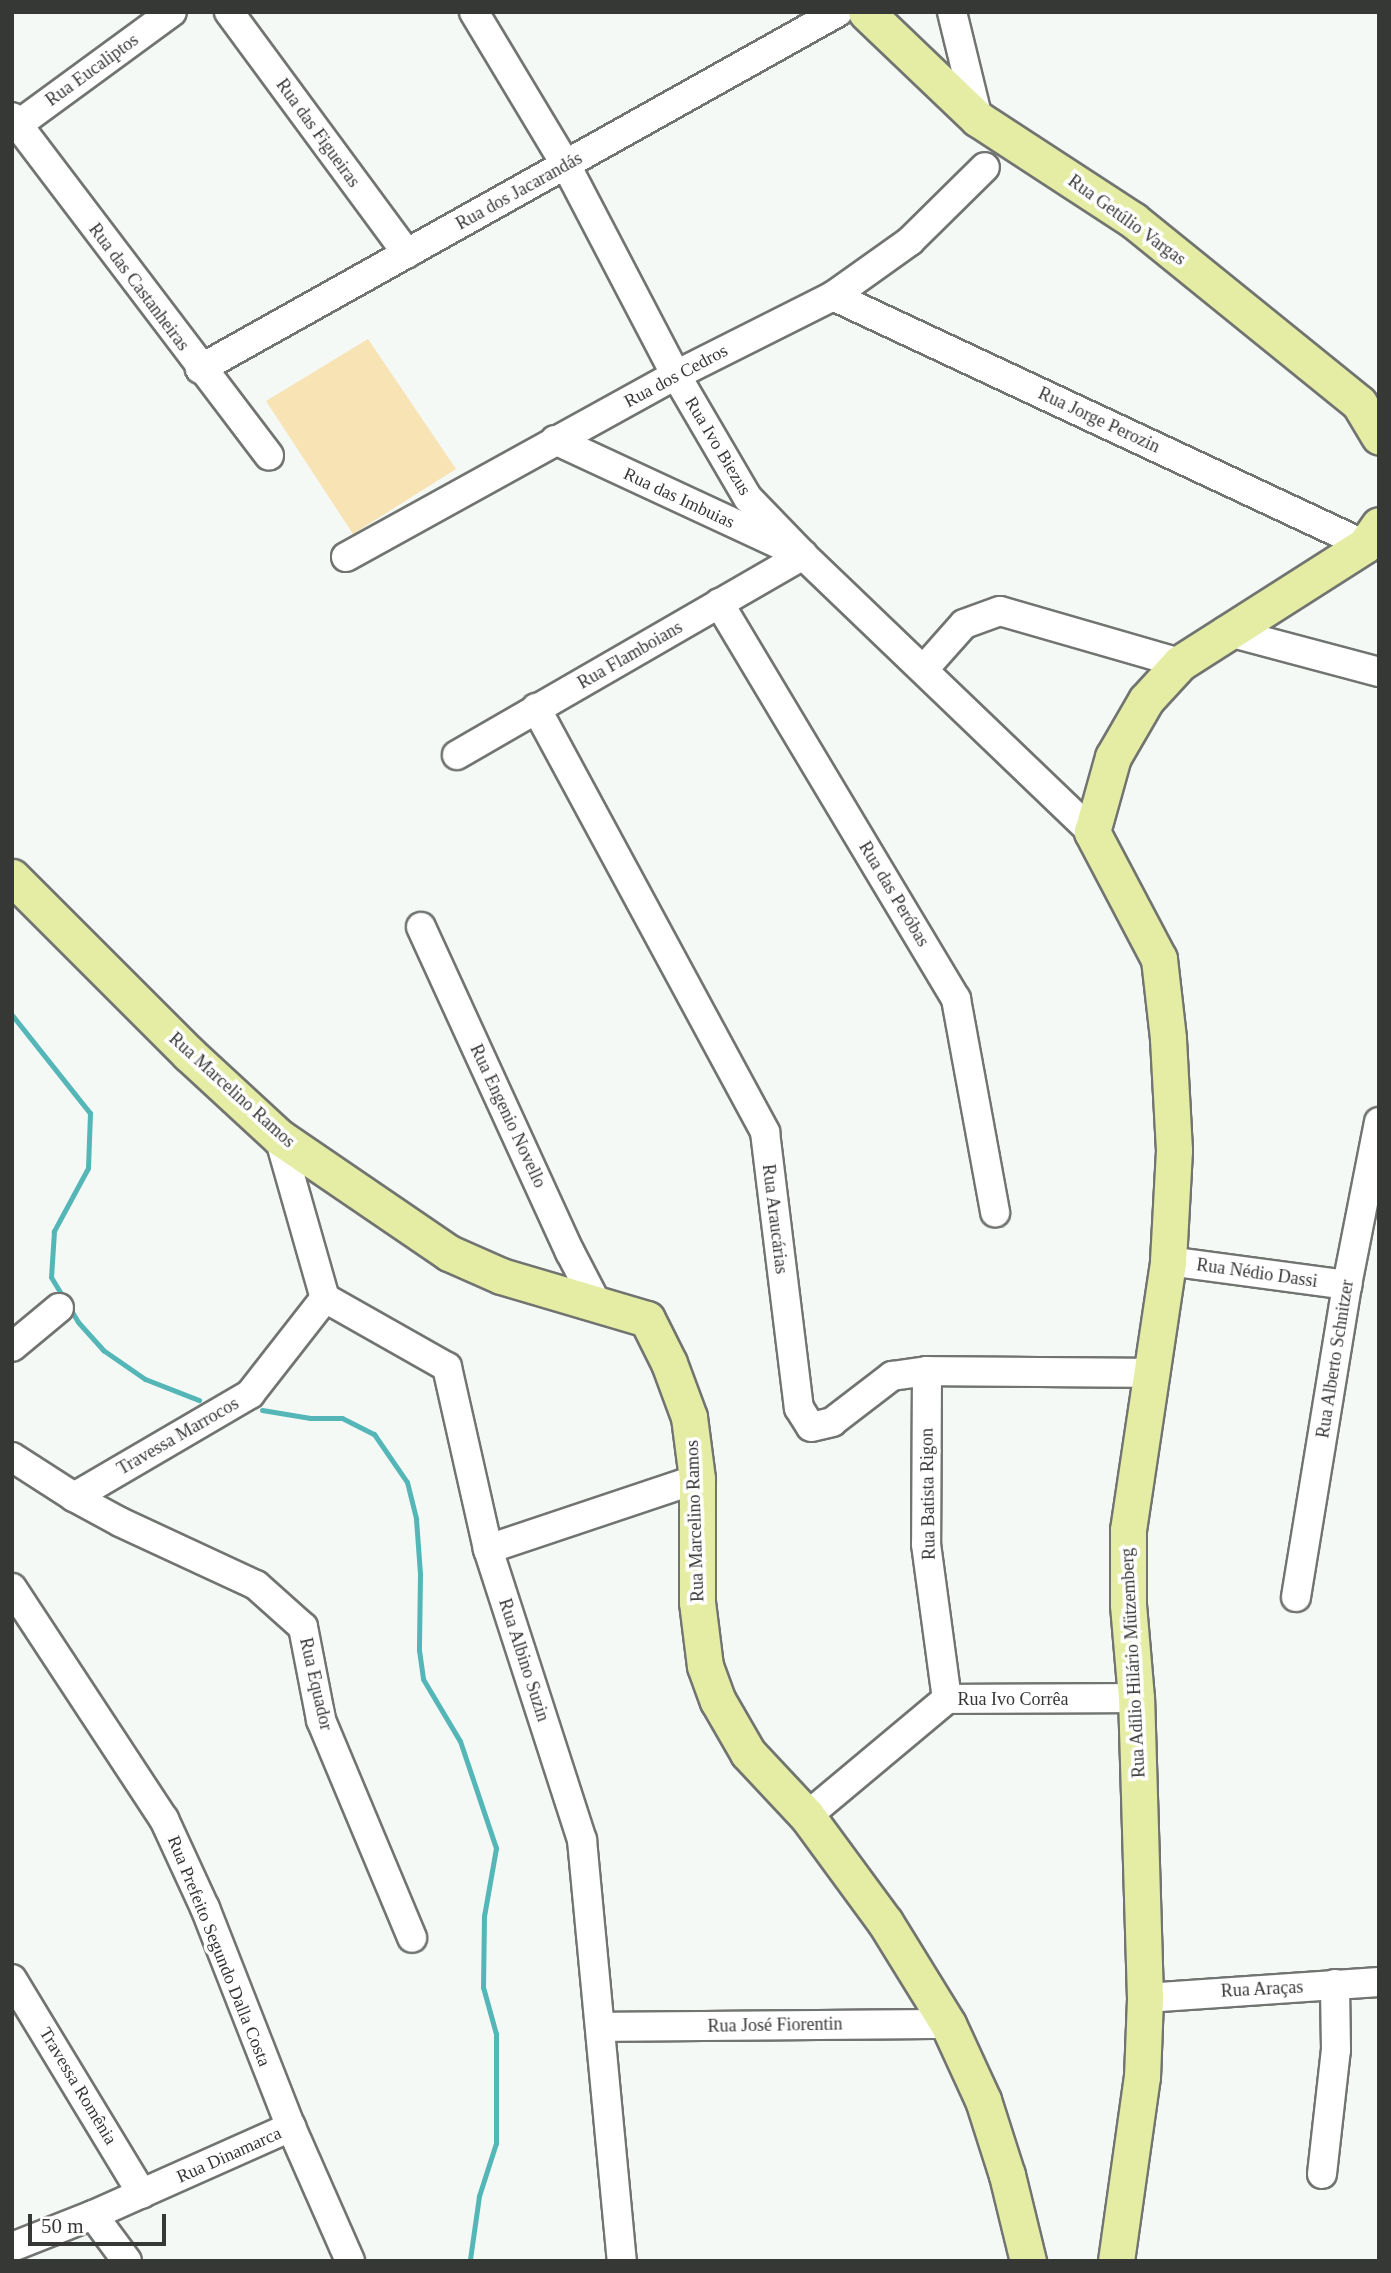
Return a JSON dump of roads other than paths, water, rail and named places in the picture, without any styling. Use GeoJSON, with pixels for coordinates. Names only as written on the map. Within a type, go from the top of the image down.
{"type":"FeatureCollection","features":[{"type":"Feature","properties":{"kind":"main road","name":"Rua Getúlio Vargas"},"geometry":{"type":"LineString","coordinates":[[866,12],[978,118],[1133,220],[1369,407],[1379,436]]}},
{"type":"Feature","properties":{"kind":"main road"},"geometry":{"type":"LineString","coordinates":[[1092,832],[1113,757],[1146,700],[1180,663],[1372,535]]}},
{"type":"Feature","properties":{"kind":"main road","name":"Rua Adílio Hilário Mützemberg"},"geometry":{"type":"LineString","coordinates":[[1092,832],[1158,959],[1168,1038],[1174,1150],[1168,1261],[1128,1530],[1128,1604],[1136,1698],[1146,1998],[1142,2077],[1116,2261]]}},
{"type":"Feature","properties":{"kind":"main road","name":"Rua Marcelino Ramos"},"geometry":{"type":"LineString","coordinates":[[12,877],[189,1054],[279,1138],[449,1253],[501,1276],[647,1319],[669,1363],[689,1417],[697,1479],[697,1602],[705,1666],[718,1701],[748,1753],[807,1816],[885,1922],[948,2024],[983,2101],[1007,2175],[1027,2261]]}},
{"type":"Feature","properties":{"kind":"street","name":"Rua Eucaliptos"},"geometry":{"type":"LineString","coordinates":[[14,123],[172,12]]}},
{"type":"Feature","properties":{"kind":"street","name":"Rua das Figueiras"},"geometry":{"type":"LineString","coordinates":[[229,12],[407,253]]}},
{"type":"Feature","properties":{"kind":"street","name":"Rua Ivo Biezus"},"geometry":{"type":"LineString","coordinates":[[474,12],[566,165],[676,375],[748,498],[803,555],[1092,832]]}},
{"type":"Feature","properties":{"kind":"street","name":"Rua dos Jacarandás"},"geometry":{"type":"LineString","coordinates":[[200,369],[838,12]]}},
{"type":"Feature","properties":{"kind":"street"},"geometry":{"type":"LineString","coordinates":[[952,12],[978,118]]}},
{"type":"Feature","properties":{"kind":"street","name":"Rua das Castanheiras"},"geometry":{"type":"LineString","coordinates":[[14,123],[269,456]]}},
{"type":"Feature","properties":{"kind":"street","name":"Rua dos Cedros"},"geometry":{"type":"LineString","coordinates":[[346,556],[676,375],[832,296],[910,241],[985,167]]}},
{"type":"Feature","properties":{"kind":"street","name":"Rua Jorge Perozin"},"geometry":{"type":"LineString","coordinates":[[832,296],[1372,535]]}},
{"type":"Feature","properties":{"kind":"street","name":"Rua das Imbuias"},"geometry":{"type":"LineString","coordinates":[[555,440],[803,555]]}},
{"type":"Feature","properties":{"kind":"street","name":"Rua Flamboians"},"geometry":{"type":"LineString","coordinates":[[457,755],[803,555]]}},
{"type":"Feature","properties":{"kind":"street","name":"Rua das Peróbas"},"geometry":{"type":"LineString","coordinates":[[719,603],[956,999],[996,1212]]}},
{"type":"Feature","properties":{"kind":"street"},"geometry":{"type":"LineString","coordinates":[[923,669],[964,624],[1000,611],[1180,663]]}},
{"type":"Feature","properties":{"kind":"street"},"geometry":{"type":"LineString","coordinates":[[1225,631],[1379,673]]}},
{"type":"Feature","properties":{"kind":"street","name":"Rua Araucárias"},"geometry":{"type":"LineString","coordinates":[[536,708],[765,1132],[799,1408],[811,1427],[832,1422],[892,1376],[927,1371],[1150,1373]]}},
{"type":"Feature","properties":{"kind":"street","name":"Rua Engenio Novello"},"geometry":{"type":"LineString","coordinates":[[421,927],[570,1252],[597,1304]]}},
{"type":"Feature","properties":{"kind":"street","name":"Rua Alberto Schnitzer"},"geometry":{"type":"LineString","coordinates":[[1296,1597],[1347,1285],[1379,1122]]}},
{"type":"Feature","properties":{"kind":"street"},"geometry":{"type":"LineString","coordinates":[[279,1138],[325,1298]]}},
{"type":"Feature","properties":{"kind":"street","name":"Rua Nédio Dassi"},"geometry":{"type":"LineString","coordinates":[[1168,1261],[1347,1285]]}},
{"type":"Feature","properties":{"kind":"street","name":"Travessa Marrocos"},"geometry":{"type":"LineString","coordinates":[[74,1497],[250,1394],[325,1298]]}},
{"type":"Feature","properties":{"kind":"street","name":"Rua Albino Suzin"},"geometry":{"type":"LineString","coordinates":[[325,1298],[447,1367],[488,1549],[582,1840],[602,2027],[622,2261]]}},
{"type":"Feature","properties":{"kind":"street"},"geometry":{"type":"LineString","coordinates":[[12,1347],[59,1308]]}},
{"type":"Feature","properties":{"kind":"street","name":"Rua Batista Rigon"},"geometry":{"type":"LineString","coordinates":[[927,1371],[926,1544],[947,1699]]}},
{"type":"Feature","properties":{"kind":"street","name":"Rua Equador"},"geometry":{"type":"LineString","coordinates":[[12,1457],[74,1497],[120,1522],[256,1585],[303,1626],[321,1720],[412,1938]]}},
{"type":"Feature","properties":{"kind":"street"},"geometry":{"type":"LineString","coordinates":[[488,1549],[697,1479]]}},
{"type":"Feature","properties":{"kind":"street","name":"Rua Prefeito Segundo Dalla Costa"},"geometry":{"type":"LineString","coordinates":[[14,1593],[164,1819],[205,1908],[291,2127],[350,2261]]}},
{"type":"Feature","properties":{"kind":"street","name":"Rua Ivo Corrêa"},"geometry":{"type":"LineString","coordinates":[[807,1816],[947,1699],[1136,1698]]}},
{"type":"Feature","properties":{"kind":"street","name":"Travessa Romênia"},"geometry":{"type":"LineString","coordinates":[[12,1979],[142,2194]]}},
{"type":"Feature","properties":{"kind":"street","name":"Rua Araças"},"geometry":{"type":"LineString","coordinates":[[1146,1998],[1379,1982]]}},
{"type":"Feature","properties":{"kind":"street"},"geometry":{"type":"LineString","coordinates":[[1322,2174],[1336,2050],[1335,1984]]}},
{"type":"Feature","properties":{"kind":"street","name":"Rua José Fiorentin"},"geometry":{"type":"LineString","coordinates":[[602,2027],[948,2024]]}},
{"type":"Feature","properties":{"kind":"street","name":"Rua Dinamarca"},"geometry":{"type":"LineString","coordinates":[[12,2246],[93,2215],[291,2127]]}},
{"type":"Feature","properties":{"kind":"street"},"geometry":{"type":"LineString","coordinates":[[93,2215],[127,2261]]}},
{"type":"Feature","properties":{"kind":"waterway"},"geometry":{"type":"LineString","coordinates":[[12,1015],[90,1113],[88,1168],[54,1231],[51,1277],[78,1322],[103,1350],[145,1379],[199,1400]]}},
{"type":"Feature","properties":{"kind":"waterway"},"geometry":{"type":"LineString","coordinates":[[262,1410],[310,1418],[342,1418],[374,1434],[407,1482],[416,1519],[420,1574],[419,1650],[423,1679],[460,1741],[496,1848],[484,1916],[483,1987],[496,2034],[496,2143],[479,2196],[470,2259]]}}]}
